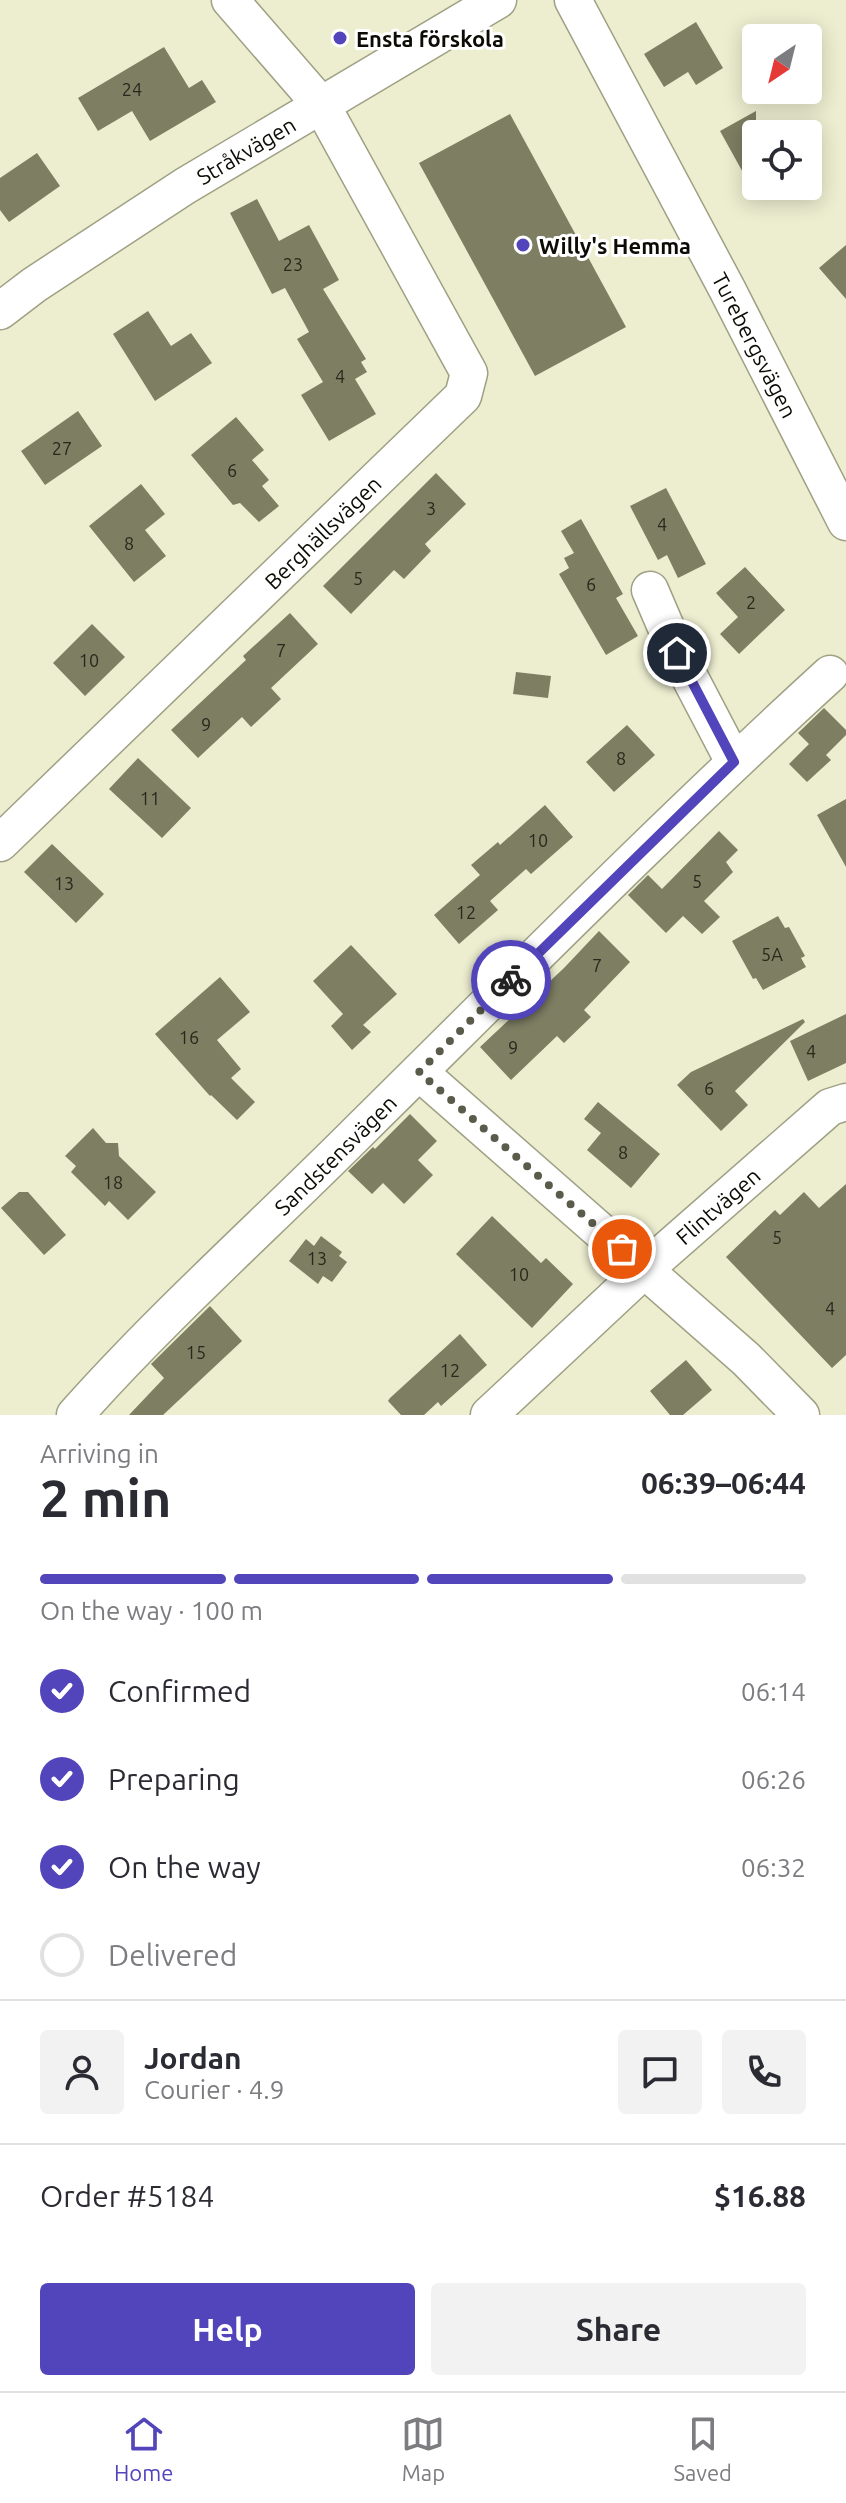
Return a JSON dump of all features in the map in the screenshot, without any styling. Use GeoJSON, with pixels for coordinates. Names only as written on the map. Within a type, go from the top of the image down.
{"type":"FeatureCollection","features":[{"type":"Feature","properties":{"kind":"street","name":"Berghällsvägen"},"geometry":{"type":"LineString","coordinates":[[0,843],[463,396],[469,373],[322,106],[230,0]]}},
{"type":"Feature","properties":{"kind":"street","name":"Stråkvägen"},"geometry":{"type":"LineString","coordinates":[[0,311],[34,285],[185,186],[498,0]]}},
{"type":"Feature","properties":{"kind":"street","name":"Turebergsvägen"},"geometry":{"type":"LineString","coordinates":[[573,0],[727,289],[846,522]]}},
{"type":"Feature","properties":{"kind":"street"},"geometry":{"type":"LineString","coordinates":[[650,590],[677,653],[734,762]]}},
{"type":"Feature","properties":{"kind":"street","name":"Sandstensvägen"},"geometry":{"type":"LineString","coordinates":[[75,1415],[125,1359],[572,918],[830,674]]}},
{"type":"Feature","properties":{"kind":"street"},"geometry":{"type":"LineString","coordinates":[[419,1072],[746,1359],[801,1415]]}},
{"type":"Feature","properties":{"kind":"street","name":"Flintvägen"},"geometry":{"type":"LineString","coordinates":[[489,1415],[645,1269],[830,1107],[846,1102]]}},
{"type":"Feature","properties":{"kind":"building"},"geometry":{"type":"Polygon","coordinates":[[[696,22],[723,68],[696,85],[688,72],[664,87],[644,54],[696,22]]]}},
{"type":"Feature","properties":{"kind":"building"},"geometry":{"type":"Polygon","coordinates":[[[164,47],[189,88],[202,80],[216,102],[150,141],[132,111],[98,131],[78,98],[164,47]]]}},
{"type":"Feature","properties":{"kind":"building"},"geometry":{"type":"Polygon","coordinates":[[[756,111],[756,120],[742,120],[742,171],[720,131],[756,111]]]}},
{"type":"Feature","properties":{"kind":"building","name":"Willy's Hemma"},"geometry":{"type":"Polygon","coordinates":[[[510,114],[626,327],[535,376],[419,163],[510,114]]]}},
{"type":"Feature","properties":{"kind":"building"},"geometry":{"type":"Polygon","coordinates":[[[37,153],[60,186],[9,222],[0,210],[0,178],[37,153]]]}},
{"type":"Feature","properties":{"kind":"building"},"geometry":{"type":"Polygon","coordinates":[[[257,199],[279,241],[309,225],[339,280],[323,289],[366,359],[361,362],[367,372],[355,379],[376,414],[329,441],[301,395],[323,382],[297,339],[309,332],[285,288],[272,294],[230,213],[257,199]]]}},
{"type":"Feature","properties":{"kind":"building"},"geometry":{"type":"Polygon","coordinates":[[[846,245],[846,299],[819,268],[846,245]]]}},
{"type":"Feature","properties":{"kind":"building"},"geometry":{"type":"Polygon","coordinates":[[[148,311],[171,346],[191,333],[212,363],[155,401],[113,334],[148,311]]]}},
{"type":"Feature","properties":{"kind":"building"},"geometry":{"type":"Polygon","coordinates":[[[78,411],[102,446],[45,485],[21,451],[78,411]]]}},
{"type":"Feature","properties":{"kind":"building"},"geometry":{"type":"Polygon","coordinates":[[[236,417],[264,450],[252,460],[269,480],[262,486],[279,506],[259,522],[240,503],[233,505],[191,455],[236,417]]]}},
{"type":"Feature","properties":{"kind":"building"},"geometry":{"type":"Polygon","coordinates":[[[436,473],[466,504],[425,544],[431,551],[404,579],[394,570],[351,614],[323,586],[436,473]]]}},
{"type":"Feature","properties":{"kind":"building"},"geometry":{"type":"Polygon","coordinates":[[[141,484],[165,514],[145,530],[166,556],[134,582],[89,526],[141,484]]]}},
{"type":"Feature","properties":{"kind":"building"},"geometry":{"type":"Polygon","coordinates":[[[666,488],[706,564],[678,578],[667,555],[658,560],[630,506],[666,488]]]}},
{"type":"Feature","properties":{"kind":"building"},"geometry":{"type":"Polygon","coordinates":[[[581,519],[623,594],[616,598],[638,636],[606,655],[559,574],[569,568],[564,558],[574,553],[561,531],[581,519]]]}},
{"type":"Feature","properties":{"kind":"building"},"geometry":{"type":"Polygon","coordinates":[[[745,567],[785,610],[739,654],[720,634],[738,617],[716,593],[745,567]]]}},
{"type":"Feature","properties":{"kind":"building"},"geometry":{"type":"Polygon","coordinates":[[[290,613],[318,644],[271,688],[281,699],[251,727],[242,717],[198,758],[171,730],[246,660],[243,656],[290,613]]]}},
{"type":"Feature","properties":{"kind":"building"},"geometry":{"type":"Polygon","coordinates":[[[92,624],[125,657],[85,696],[53,663],[92,624]]]}},
{"type":"Feature","properties":{"kind":"building"},"geometry":{"type":"Polygon","coordinates":[[[516,672],[551,676],[548,698],[513,694],[516,672]]]}},
{"type":"Feature","properties":{"kind":"building"},"geometry":{"type":"Polygon","coordinates":[[[824,708],[846,730],[846,735],[826,755],[831,760],[807,782],[789,764],[809,744],[798,733],[824,708]]]}},
{"type":"Feature","properties":{"kind":"building"},"geometry":{"type":"Polygon","coordinates":[[[627,725],[655,755],[614,792],[586,762],[627,725]]]}},
{"type":"Feature","properties":{"kind":"building"},"geometry":{"type":"Polygon","coordinates":[[[138,758],[191,808],[162,838],[109,789],[138,758]]]}},
{"type":"Feature","properties":{"kind":"building"},"geometry":{"type":"Polygon","coordinates":[[[846,799],[846,867],[817,815],[846,799]]]}},
{"type":"Feature","properties":{"kind":"building"},"geometry":{"type":"Polygon","coordinates":[[[545,805],[573,837],[531,874],[526,869],[490,901],[498,910],[459,944],[434,915],[480,875],[471,865],[498,842],[500,845],[545,805]]]}},
{"type":"Feature","properties":{"kind":"building"},"geometry":{"type":"Polygon","coordinates":[[[719,831],[738,850],[726,862],[733,872],[704,901],[720,917],[702,934],[683,916],[666,933],[628,895],[648,875],[662,889],[719,831]]]}},
{"type":"Feature","properties":{"kind":"building"},"geometry":{"type":"Polygon","coordinates":[[[52,844],[104,894],[76,923],[24,872],[52,844]]]}},
{"type":"Feature","properties":{"kind":"building"},"geometry":{"type":"Polygon","coordinates":[[[778,916],[785,928],[789,927],[805,956],[801,958],[806,967],[763,990],[756,978],[753,979],[732,941],[778,916]]]}},
{"type":"Feature","properties":{"kind":"building"},"geometry":{"type":"Polygon","coordinates":[[[599,931],[630,962],[584,1010],[591,1017],[564,1043],[557,1036],[511,1080],[480,1047],[599,931]]]}},
{"type":"Feature","properties":{"kind":"building"},"geometry":{"type":"Polygon","coordinates":[[[351,945],[397,994],[363,1025],[371,1032],[352,1050],[331,1026],[343,1014],[313,981],[351,945]]]}},
{"type":"Feature","properties":{"kind":"building"},"geometry":{"type":"Polygon","coordinates":[[[220,977],[250,1012],[217,1040],[241,1069],[231,1078],[255,1102],[237,1120],[210,1096],[155,1034],[220,977]]]}},
{"type":"Feature","properties":{"kind":"building"},"geometry":{"type":"Polygon","coordinates":[[[846,1014],[846,1063],[808,1081],[790,1041],[846,1014]]]}},
{"type":"Feature","properties":{"kind":"building"},"geometry":{"type":"Polygon","coordinates":[[[803,1019],[805,1022],[735,1091],[748,1105],[721,1131],[677,1085],[691,1072],[803,1019]]]}},
{"type":"Feature","properties":{"kind":"building"},"geometry":{"type":"Polygon","coordinates":[[[598,1102],[660,1154],[631,1188],[587,1150],[601,1133],[584,1119],[598,1102]]]}},
{"type":"Feature","properties":{"kind":"building"},"geometry":{"type":"Polygon","coordinates":[[[410,1114],[437,1141],[418,1160],[433,1175],[404,1204],[383,1183],[372,1194],[348,1171],[410,1114]]]}},
{"type":"Feature","properties":{"kind":"building"},"geometry":{"type":"Polygon","coordinates":[[[93,1128],[106,1143],[118,1143],[119,1156],[156,1192],[128,1220],[109,1201],[105,1206],[71,1172],[76,1166],[65,1156],[93,1128]]]}},
{"type":"Feature","properties":{"kind":"building"},"geometry":{"type":"Polygon","coordinates":[[[846,1184],[846,1355],[832,1368],[726,1257],[775,1210],[780,1215],[804,1192],[819,1208],[846,1184]]]}},
{"type":"Feature","properties":{"kind":"building"},"geometry":{"type":"Polygon","coordinates":[[[19,1192],[28,1192],[66,1235],[44,1255],[1,1208],[19,1192]]]}},
{"type":"Feature","properties":{"kind":"building"},"geometry":{"type":"Polygon","coordinates":[[[492,1216],[541,1263],[546,1258],[573,1284],[532,1328],[456,1254],[492,1216]]]}},
{"type":"Feature","properties":{"kind":"building"},"geometry":{"type":"Polygon","coordinates":[[[321,1236],[342,1252],[339,1256],[347,1262],[332,1282],[323,1276],[318,1284],[289,1261],[306,1239],[314,1246],[321,1236]]]}},
{"type":"Feature","properties":{"kind":"building"},"geometry":{"type":"Polygon","coordinates":[[[210,1306],[242,1341],[163,1415],[129,1415],[164,1378],[151,1364],[210,1306]]]}},
{"type":"Feature","properties":{"kind":"building"},"geometry":{"type":"Polygon","coordinates":[[[460,1334],[487,1365],[441,1406],[438,1402],[424,1415],[401,1415],[388,1401],[390,1398],[460,1334]]]}},
{"type":"Feature","properties":{"kind":"building"},"geometry":{"type":"Polygon","coordinates":[[[686,1360],[712,1390],[683,1415],[670,1415],[650,1391],[686,1360]]]}},
{"type":"Feature","properties":{"kind":"way so far"},"geometry":{"type":"LineString","coordinates":[[511,980],[419,1072],[622,1249]]}},
{"type":"Feature","properties":{"kind":"place","name":"Ensta förskola"},"geometry":{"type":"Point","coordinates":[340,38]}},
{"type":"Feature","properties":{"kind":"place","name":"Willy's Hemma"},"geometry":{"type":"Point","coordinates":[523,245]}},
{"type":"Feature","properties":{"kind":"route"},"geometry":{"type":"LineString","coordinates":[[511,980],[734,762],[677,653]]}}]}
